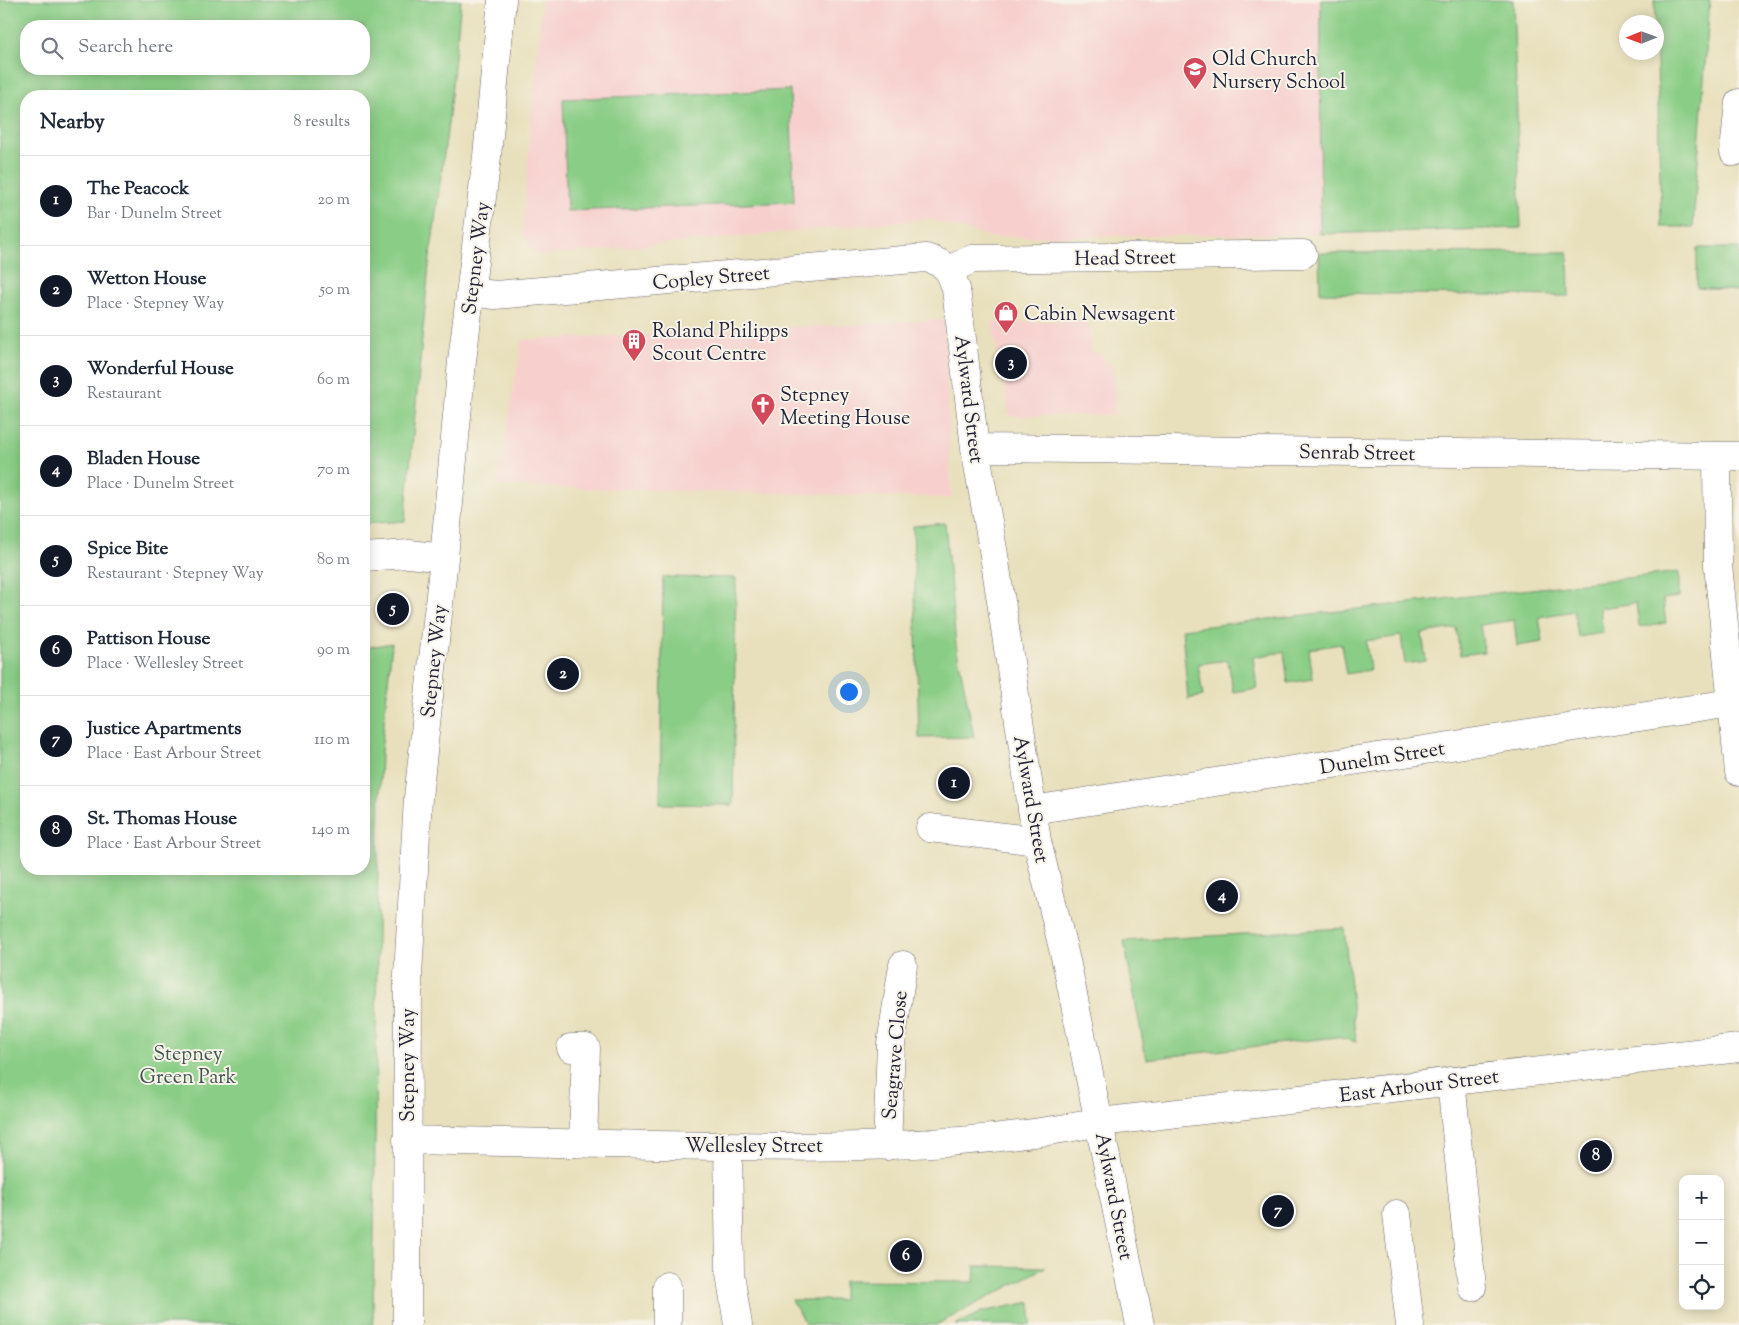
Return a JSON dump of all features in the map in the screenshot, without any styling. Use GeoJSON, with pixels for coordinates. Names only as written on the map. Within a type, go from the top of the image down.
{"type":"FeatureCollection","features":[{"type":"Feature","properties":{"kind":"street","name":"Stepney Way"},"geometry":{"type":"LineString","coordinates":[[407,1325],[406,1140],[408,974],[418,798],[444,558],[462,361],[487,156],[502,0]]}},
{"type":"Feature","properties":{"kind":"street"},"geometry":{"type":"LineString","coordinates":[[1734,152],[1739,103]]}},
{"type":"Feature","properties":{"kind":"street","name":"Head Street"},"geometry":{"type":"LineString","coordinates":[[949,270],[972,259],[1303,254]]}},
{"type":"Feature","properties":{"kind":"street","name":"Copley Street"},"geometry":{"type":"LineString","coordinates":[[471,292],[495,295],[926,258],[939,262],[949,270]]}},
{"type":"Feature","properties":{"kind":"street","name":"Aylward Street"},"geometry":{"type":"LineString","coordinates":[[949,270],[956,290],[975,448],[994,555],[1037,842],[1067,965],[1140,1325]]}},
{"type":"Feature","properties":{"kind":"street","name":"Senrab Street"},"geometry":{"type":"LineString","coordinates":[[975,448],[1728,456]]}},
{"type":"Feature","properties":{"kind":"street"},"geometry":{"type":"LineString","coordinates":[[1728,456],[1718,565],[1739,772]]}},
{"type":"Feature","properties":{"kind":"street"},"geometry":{"type":"LineString","coordinates":[[370,557],[409,554],[444,558]]}},
{"type":"Feature","properties":{"kind":"street","name":"Dunelm Street"},"geometry":{"type":"LineString","coordinates":[[1032,810],[1731,703]]}},
{"type":"Feature","properties":{"kind":"street"},"geometry":{"type":"LineString","coordinates":[[930,828],[1037,842]]}},
{"type":"Feature","properties":{"kind":"street","name":"Seagrave Close"},"geometry":{"type":"LineString","coordinates":[[887,1146],[891,1044],[902,965]]}},
{"type":"Feature","properties":{"kind":"street"},"geometry":{"type":"LineString","coordinates":[[571,1048],[586,1048],[583,1143]]}},
{"type":"Feature","properties":{"kind":"street","name":"East Arbour Street"},"geometry":{"type":"LineString","coordinates":[[1100,1122],[1739,1048]]}},
{"type":"Feature","properties":{"kind":"street"},"geometry":{"type":"LineString","coordinates":[[1451,1081],[1472,1287]]}},
{"type":"Feature","properties":{"kind":"street","name":"Wellesley Street"},"geometry":{"type":"LineString","coordinates":[[406,1140],[728,1146],[887,1146],[1053,1131],[1100,1122]]}},
{"type":"Feature","properties":{"kind":"street"},"geometry":{"type":"LineString","coordinates":[[728,1146],[730,1274],[738,1325]]}},
{"type":"Feature","properties":{"kind":"street"},"geometry":{"type":"LineString","coordinates":[[1397,1214],[1410,1325]]}},
{"type":"Feature","properties":{"kind":"street"},"geometry":{"type":"LineString","coordinates":[[667,1286],[667,1325]]}},
{"type":"Feature","properties":{"kind":"shaded area"},"geometry":{"type":"Polygon","coordinates":[[[542,0],[1321,0],[1320,234],[991,237],[928,219],[537,256],[522,234],[542,0]]]}},
{"type":"Feature","properties":{"kind":"shaded area"},"geometry":{"type":"Polygon","coordinates":[[[944,320],[952,498],[497,486],[522,340],[944,320]]]}},
{"type":"Feature","properties":{"kind":"shaded area"},"geometry":{"type":"Polygon","coordinates":[[[1089,321],[1090,352],[1098,352],[1113,367],[1115,415],[1010,416],[992,322],[1089,321]]]}},
{"type":"Feature","properties":{"kind":"green space","name":"Stepney Green Park"},"geometry":{"type":"Polygon","coordinates":[[[0,0],[461,0],[448,124],[429,265],[405,521],[370,524],[370,90],[20,90],[20,875],[370,875],[370,647],[392,643],[381,752],[378,856],[373,1325],[0,1325],[0,0]]]}},
{"type":"Feature","properties":{"kind":"green space"},"geometry":{"type":"Polygon","coordinates":[[[1321,0],[1513,0],[1521,228],[1320,234],[1321,0]]]}},
{"type":"Feature","properties":{"kind":"green space"},"geometry":{"type":"Polygon","coordinates":[[[1654,0],[1710,0],[1693,227],[1661,227],[1657,60],[1664,60],[1664,15],[1655,15],[1654,0]]]}},
{"type":"Feature","properties":{"kind":"green space"},"geometry":{"type":"Polygon","coordinates":[[[790,90],[794,202],[567,211],[563,99],[790,90]]]}},
{"type":"Feature","properties":{"kind":"green space"},"geometry":{"type":"Polygon","coordinates":[[[1697,248],[1739,248],[1739,291],[1697,288],[1697,248]]]}},
{"type":"Feature","properties":{"kind":"green space"},"geometry":{"type":"Polygon","coordinates":[[[1568,252],[1569,296],[1320,293],[1319,253],[1568,252]]]}},
{"type":"Feature","properties":{"kind":"green space"},"geometry":{"type":"Polygon","coordinates":[[[945,523],[956,645],[974,737],[919,738],[913,526],[945,523]]]}},
{"type":"Feature","properties":{"kind":"green space"},"geometry":{"type":"Polygon","coordinates":[[[1679,572],[1679,597],[1663,599],[1666,623],[1639,627],[1636,603],[1600,608],[1603,633],[1578,637],[1574,611],[1539,617],[1543,642],[1517,646],[1514,620],[1480,625],[1484,652],[1460,655],[1456,628],[1422,633],[1426,661],[1405,664],[1401,636],[1366,641],[1370,670],[1346,674],[1341,644],[1309,649],[1313,679],[1288,683],[1284,652],[1253,657],[1257,688],[1233,692],[1228,660],[1198,664],[1203,696],[1188,699],[1182,629],[1679,572]]]}},
{"type":"Feature","properties":{"kind":"green space"},"geometry":{"type":"Polygon","coordinates":[[[663,577],[736,578],[733,805],[660,804],[663,577]]]}},
{"type":"Feature","properties":{"kind":"green space"},"geometry":{"type":"Polygon","coordinates":[[[1344,928],[1356,1042],[1337,1037],[1146,1059],[1124,941],[1344,928]]]}},
{"type":"Feature","properties":{"kind":"green space"},"geometry":{"type":"Polygon","coordinates":[[[975,1266],[1046,1267],[936,1325],[807,1325],[791,1300],[843,1300],[843,1281],[974,1282],[975,1266]]]}},
{"type":"Feature","properties":{"kind":"green space"},"geometry":{"type":"Polygon","coordinates":[[[1031,1302],[1031,1325],[955,1325],[981,1312],[1031,1302]]]}},
{"type":"Feature","properties":{"kind":"place","name":"Old Church Nursery School"},"geometry":{"type":"Point","coordinates":[1195,90]}},
{"type":"Feature","properties":{"kind":"place","name":"Cabin Newsagent"},"geometry":{"type":"Point","coordinates":[1006,334]}},
{"type":"Feature","properties":{"kind":"place","name":"Roland Philipps Scout Centre"},"geometry":{"type":"Point","coordinates":[634,362]}},
{"type":"Feature","properties":{"kind":"place","name":"Wonderful House"},"geometry":{"type":"Point","coordinates":[1011,363]}},
{"type":"Feature","properties":{"kind":"place","name":"Stepney Meeting House"},"geometry":{"type":"Point","coordinates":[763,426]}},
{"type":"Feature","properties":{"kind":"place","name":"Spice Bite"},"geometry":{"type":"Point","coordinates":[393,609]}},
{"type":"Feature","properties":{"kind":"place","name":"Wetton House"},"geometry":{"type":"Point","coordinates":[563,674]}},
{"type":"Feature","properties":{"kind":"place","name":"The Peacock"},"geometry":{"type":"Point","coordinates":[954,783]}},
{"type":"Feature","properties":{"kind":"place","name":"Bladen House"},"geometry":{"type":"Point","coordinates":[1222,896]}},
{"type":"Feature","properties":{"kind":"place","name":"St. Thomas House"},"geometry":{"type":"Point","coordinates":[1596,1156]}},
{"type":"Feature","properties":{"kind":"place","name":"Justice Apartments"},"geometry":{"type":"Point","coordinates":[1278,1211]}},
{"type":"Feature","properties":{"kind":"place","name":"Pattison House"},"geometry":{"type":"Point","coordinates":[906,1256]}}]}
